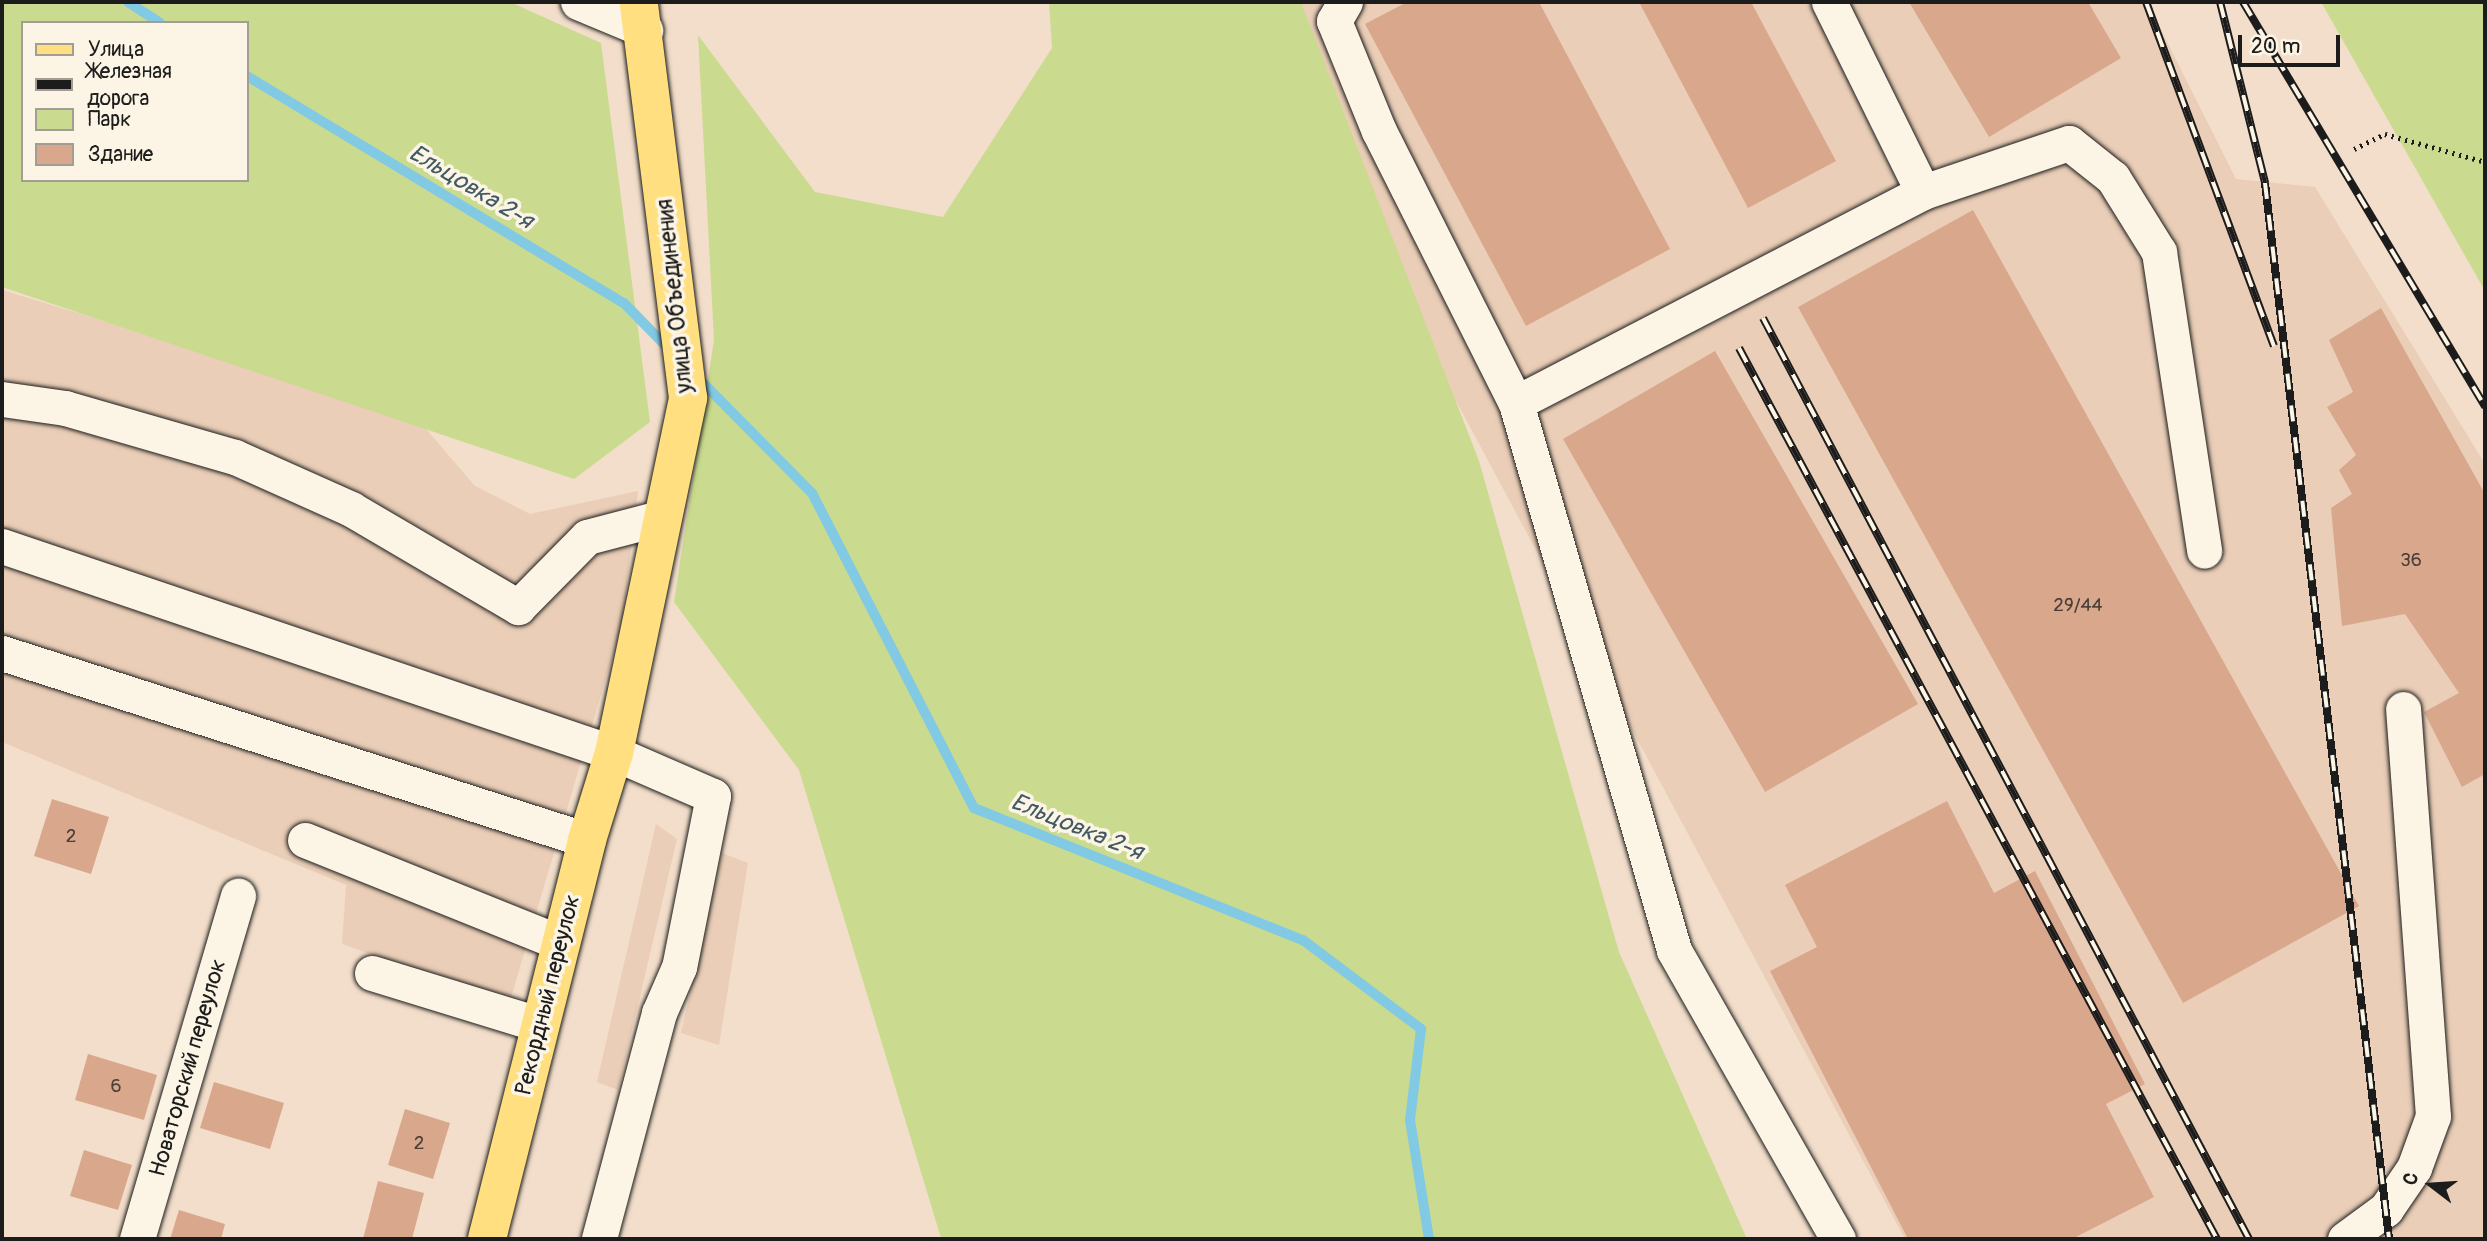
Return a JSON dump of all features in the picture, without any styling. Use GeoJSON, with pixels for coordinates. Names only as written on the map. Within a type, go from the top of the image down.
{"type":"FeatureCollection","features":[{"type":"Feature","properties":{"kind":"main road","name":"улица Объединения"},"geometry":{"type":"LineString","coordinates":[[614,753],[688,398],[642,16]]}},
{"type":"Feature","properties":{"kind":"main road","name":"Рекордный переулок"},"geometry":{"type":"LineString","coordinates":[[487,1239],[587,840],[614,753]]}},
{"type":"Feature","properties":{"kind":"street"},"geometry":{"type":"LineString","coordinates":[[578,2],[642,16]]}},
{"type":"Feature","properties":{"kind":"street"},"geometry":{"type":"LineString","coordinates":[[1345,2],[1334,21],[1379,131],[1516,403],[1674,950],[1838,1239]]}},
{"type":"Feature","properties":{"kind":"street"},"geometry":{"type":"LineString","coordinates":[[1829,2],[1923,192]]}},
{"type":"Feature","properties":{"kind":"street"},"geometry":{"type":"LineString","coordinates":[[1516,403],[1923,192],[2069,143],[2113,178],[2160,252],[2204,551]]}},
{"type":"Feature","properties":{"kind":"street"},"geometry":{"type":"LineString","coordinates":[[2,399],[65,408],[235,457],[351,509],[517,607],[587,537],[663,517]]}},
{"type":"Feature","properties":{"kind":"street"},"geometry":{"type":"LineString","coordinates":[[2,546],[614,753],[713,796],[679,967],[659,1013],[599,1239]]}},
{"type":"Feature","properties":{"kind":"street"},"geometry":{"type":"LineString","coordinates":[[2,653],[587,840]]}},
{"type":"Feature","properties":{"kind":"street"},"geometry":{"type":"LineString","coordinates":[[2345,1239],[2386,1209],[2414,1168],[2433,1116],[2403,709]]}},
{"type":"Feature","properties":{"kind":"street"},"geometry":{"type":"LineString","coordinates":[[305,840],[561,943]]}},
{"type":"Feature","properties":{"kind":"street","name":"Новаторский переулок"},"geometry":{"type":"LineString","coordinates":[[137,1239],[238,897]]}},
{"type":"Feature","properties":{"kind":"street"},"geometry":{"type":"LineString","coordinates":[[372,973],[541,1025]]}},
{"type":"Feature","properties":{"kind":"path"},"geometry":{"type":"LineString","coordinates":[[2354,149],[2385,134],[2485,162]]}},
{"type":"Feature","properties":{"kind":"shaded area"},"geometry":{"type":"Polygon","coordinates":[[[1294,2],[2147,2],[2236,179],[2315,187],[2485,464],[2485,1239],[1905,1239],[1342,188],[1294,2]]]}},
{"type":"Feature","properties":{"kind":"shaded area"},"geometry":{"type":"Polygon","coordinates":[[[2,290],[414,415],[475,486],[530,514],[638,491],[622,624],[509,1004],[342,944],[346,885],[2,742],[2,290]]]}},
{"type":"Feature","properties":{"kind":"shaded area"},"geometry":{"type":"Polygon","coordinates":[[[656,824],[677,839],[618,1090],[597,1082],[656,824]]]}},
{"type":"Feature","properties":{"kind":"shaded area"},"geometry":{"type":"Polygon","coordinates":[[[722,853],[748,863],[719,1045],[681,1033],[722,853]]]}},
{"type":"Feature","properties":{"kind":"green space"},"geometry":{"type":"Polygon","coordinates":[[[2,2],[510,2],[601,43],[650,422],[574,479],[2,287],[2,2]]]}},
{"type":"Feature","properties":{"kind":"green space"},"geometry":{"type":"Polygon","coordinates":[[[1049,2],[1301,2],[1479,461],[1619,952],[1747,1239],[941,1238],[799,770],[674,602],[714,340],[698,35],[815,192],[943,217],[1052,48],[1049,2]]]}},
{"type":"Feature","properties":{"kind":"green space"},"geometry":{"type":"Polygon","coordinates":[[[2321,2],[2485,2],[2485,291],[2321,2]]]}},
{"type":"Feature","properties":{"kind":"building"},"geometry":{"type":"Polygon","coordinates":[[[1407,2],[1539,2],[1670,249],[1526,326],[1365,24],[1407,2]]]}},
{"type":"Feature","properties":{"kind":"building"},"geometry":{"type":"Polygon","coordinates":[[[1639,2],[1751,2],[1836,161],[1748,208],[1639,2]]]}},
{"type":"Feature","properties":{"kind":"building"},"geometry":{"type":"Polygon","coordinates":[[[1909,2],[2088,2],[2121,58],[1989,137],[1909,2]]]}},
{"type":"Feature","properties":{"kind":"building"},"geometry":{"type":"Polygon","coordinates":[[[1973,210],[2359,906],[2183,1003],[1798,307],[1973,210]]]}},
{"type":"Feature","properties":{"kind":"building"},"geometry":{"type":"Polygon","coordinates":[[[2381,308],[2485,494],[2485,774],[2462,787],[2424,712],[2459,693],[2405,614],[2342,626],[2331,508],[2352,494],[2339,470],[2356,455],[2327,407],[2353,392],[2329,340],[2381,308]]]}},
{"type":"Feature","properties":{"kind":"building"},"geometry":{"type":"Polygon","coordinates":[[[1715,351],[1918,704],[1765,792],[1563,439],[1715,351]]]}},
{"type":"Feature","properties":{"kind":"building"},"geometry":{"type":"Polygon","coordinates":[[[52,799],[109,817],[91,874],[34,856],[52,799]]]}},
{"type":"Feature","properties":{"kind":"building"},"geometry":{"type":"Polygon","coordinates":[[[1947,801],[1994,893],[2035,871],[2145,1084],[2106,1104],[2154,1197],[2072,1239],[1908,1239],[1770,971],[1817,947],[1785,885],[1947,801]]]}},
{"type":"Feature","properties":{"kind":"building"},"geometry":{"type":"Polygon","coordinates":[[[88,1054],[157,1075],[144,1120],[75,1100],[88,1054]]]}},
{"type":"Feature","properties":{"kind":"building"},"geometry":{"type":"Polygon","coordinates":[[[214,1082],[284,1103],[270,1149],[200,1128],[214,1082]]]}},
{"type":"Feature","properties":{"kind":"building"},"geometry":{"type":"Polygon","coordinates":[[[405,1109],[450,1123],[433,1179],[388,1165],[405,1109]]]}},
{"type":"Feature","properties":{"kind":"building"},"geometry":{"type":"Polygon","coordinates":[[[84,1150],[132,1165],[118,1210],[70,1196],[84,1150]]]}},
{"type":"Feature","properties":{"kind":"building"},"geometry":{"type":"Polygon","coordinates":[[[378,1181],[424,1193],[412,1239],[363,1239],[378,1181]]]}},
{"type":"Feature","properties":{"kind":"building"},"geometry":{"type":"Polygon","coordinates":[[[179,1210],[225,1224],[221,1239],[170,1239],[179,1210]]]}},
{"type":"Feature","properties":{"kind":"waterway","name":"Ельцовка 2-я"},"geometry":{"type":"LineString","coordinates":[[128,2],[157,21]]}},
{"type":"Feature","properties":{"kind":"waterway","name":"Ельцовка 2-я"},"geometry":{"type":"LineString","coordinates":[[248,77],[624,303],[665,345]]}},
{"type":"Feature","properties":{"kind":"waterway","name":"Ельцовка 2-я"},"geometry":{"type":"LineString","coordinates":[[703,383],[812,493],[974,808],[1303,940],[1421,1029],[1410,1120],[1429,1239]]}},
{"type":"Feature","properties":{"kind":"railway"},"geometry":{"type":"LineString","coordinates":[[2146,2],[2274,346]]}},
{"type":"Feature","properties":{"kind":"railway"},"geometry":{"type":"LineString","coordinates":[[2220,2],[2265,183],[2389,1239]]}},
{"type":"Feature","properties":{"kind":"railway"},"geometry":{"type":"LineString","coordinates":[[2243,2],[2485,407]]}},
{"type":"Feature","properties":{"kind":"railway"},"geometry":{"type":"LineString","coordinates":[[1763,318],[2249,1239]]}},
{"type":"Feature","properties":{"kind":"railway"},"geometry":{"type":"LineString","coordinates":[[1739,348],[2217,1239]]}}]}
